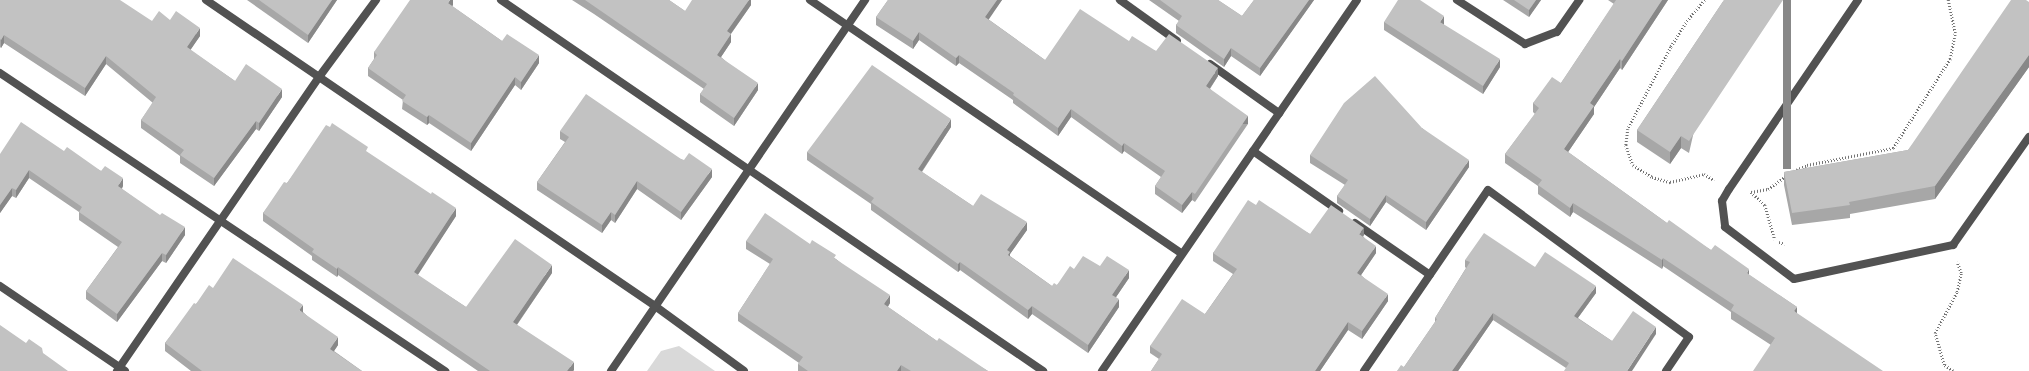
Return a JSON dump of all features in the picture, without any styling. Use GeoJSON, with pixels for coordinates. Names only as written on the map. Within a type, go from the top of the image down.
{"type":"FeatureCollection","features":[{"type":"Feature","properties":{"kind":"street"},"geometry":{"type":"LineString","coordinates":[[206,0],[655,306],[744,371]]}},
{"type":"Feature","properties":{"kind":"street"},"geometry":{"type":"LineString","coordinates":[[0,286],[120,370],[221,219],[319,77],[376,0]]}},
{"type":"Feature","properties":{"kind":"street"},"geometry":{"type":"LineString","coordinates":[[501,0],[1043,371]]}},
{"type":"Feature","properties":{"kind":"street"},"geometry":{"type":"LineString","coordinates":[[810,0],[1182,254]]}},
{"type":"Feature","properties":{"kind":"street"},"geometry":{"type":"LineString","coordinates":[[611,371],[865,0]]}},
{"type":"Feature","properties":{"kind":"street"},"geometry":{"type":"LineString","coordinates":[[1120,0],[1183,45]]}},
{"type":"Feature","properties":{"kind":"street"},"geometry":{"type":"LineString","coordinates":[[1102,371],[1357,0]]}},
{"type":"Feature","properties":{"kind":"street"},"geometry":{"type":"LineString","coordinates":[[1457,0],[1524,44],[1557,32],[1579,0]]}},
{"type":"Feature","properties":{"kind":"street"},"geometry":{"type":"LineString","coordinates":[[1858,0],[1722,201],[1725,227],[1794,278],[1953,245],[2029,137]]}},
{"type":"Feature","properties":{"kind":"street"},"geometry":{"type":"LineString","coordinates":[[1203,59],[1279,113]]}},
{"type":"Feature","properties":{"kind":"street"},"geometry":{"type":"LineString","coordinates":[[0,73],[221,219],[445,371]]}},
{"type":"Feature","properties":{"kind":"street"},"geometry":{"type":"LineString","coordinates":[[1253,151],[1430,275]]}},
{"type":"Feature","properties":{"kind":"street"},"geometry":{"type":"LineString","coordinates":[[1364,371],[1488,190],[1689,337],[1666,371]]}},
{"type":"Feature","properties":{"kind":"path"},"geometry":{"type":"LineString","coordinates":[[1705,0],[1686,23],[1671,47],[1628,129],[1626,145],[1633,165],[1652,177],[1670,182],[1704,174],[1731,186],[1751,192],[1765,205],[1775,240],[1785,244]]}},
{"type":"Feature","properties":{"kind":"path"},"geometry":{"type":"LineString","coordinates":[[1751,192],[1768,189],[1789,174],[1807,165],[1893,148],[1950,59],[1955,33],[1948,0]]}},
{"type":"Feature","properties":{"kind":"path"},"geometry":{"type":"LineString","coordinates":[[1953,371],[1944,365],[1935,333],[1956,292],[1961,273],[1956,258]]}},
{"type":"Feature","properties":{"kind":"shaded area"},"geometry":{"type":"Polygon","coordinates":[[[679,346],[715,371],[647,371],[661,351],[679,346]]]}},
{"type":"Feature","properties":{"kind":"building"},"geometry":{"type":"Polygon","coordinates":[[[0,0],[120,0],[152,21],[159,11],[170,20],[176,11],[200,28],[187,47],[235,81],[246,64],[282,89],[259,123],[256,121],[214,178],[180,155],[184,150],[141,120],[156,97],[106,56],[85,88],[4,35],[1,40],[0,0]]]}},
{"type":"Feature","properties":{"kind":"building"},"geometry":{"type":"Polygon","coordinates":[[[259,0],[332,0],[308,35],[259,0]]]}},
{"type":"Feature","properties":{"kind":"building"},"geometry":{"type":"Polygon","coordinates":[[[410,0],[450,0],[448,3],[502,41],[507,34],[539,55],[521,82],[515,77],[471,143],[429,115],[427,117],[402,101],[406,95],[368,68],[377,55],[374,52],[410,0]]]}},
{"type":"Feature","properties":{"kind":"building"},"geometry":{"type":"Polygon","coordinates":[[[585,0],[669,0],[685,11],[692,0],[749,0],[727,31],[731,34],[717,55],[758,83],[734,118],[700,94],[707,84],[585,0]]]}},
{"type":"Feature","properties":{"kind":"building"},"geometry":{"type":"Polygon","coordinates":[[[888,0],[997,0],[985,17],[1045,60],[1080,9],[1129,41],[1132,36],[1156,51],[1169,34],[1218,68],[1206,86],[1248,116],[1195,194],[1192,192],[1182,205],[1155,186],[1165,171],[1124,143],[1122,146],[1071,109],[1058,128],[1013,95],[1014,93],[959,55],[956,58],[919,32],[913,41],[876,17],[888,0]]]}},
{"type":"Feature","properties":{"kind":"building"},"geometry":{"type":"Polygon","coordinates":[[[1160,0],[1218,0],[1242,16],[1254,0],[1309,0],[1260,68],[1231,48],[1224,59],[1176,25],[1182,16],[1160,0]]]}},
{"type":"Feature","properties":{"kind":"building"},"geometry":{"type":"Polygon","coordinates":[[[1398,0],[1420,0],[1444,16],[1440,22],[1500,59],[1483,86],[1384,22],[1398,0]]]}},
{"type":"Feature","properties":{"kind":"building"},"geometry":{"type":"Polygon","coordinates":[[[1514,0],[1536,0],[1529,10],[1514,0]]]}},
{"type":"Feature","properties":{"kind":"building"},"geometry":{"type":"Polygon","coordinates":[[[1616,0],[1662,0],[1622,61],[1620,59],[1590,103],[1594,106],[1564,149],[1667,223],[1669,220],[1711,250],[1715,245],[1749,269],[1747,273],[1797,307],[1794,311],[1883,371],[1753,371],[1775,338],[1731,310],[1734,305],[1663,258],[1662,260],[1573,203],[1570,208],[1538,185],[1542,180],[1505,154],[1539,108],[1533,103],[1552,77],[1561,83],[1616,0]]]}},
{"type":"Feature","properties":{"kind":"building"},"geometry":{"type":"Polygon","coordinates":[[[1724,0],[1783,0],[1689,141],[1681,136],[1670,152],[1637,130],[1724,0]]]}},
{"type":"Feature","properties":{"kind":"building"},"geometry":{"type":"Polygon","coordinates":[[[2011,0],[2026,0],[2029,2],[2029,55],[1935,186],[1849,202],[1850,205],[1792,213],[1784,172],[1908,150],[2011,0]]]}},
{"type":"Feature","properties":{"kind":"building"},"geometry":{"type":"Polygon","coordinates":[[[872,65],[951,119],[918,169],[973,206],[981,194],[1027,222],[1007,250],[1010,252],[1008,255],[1052,286],[1054,283],[1057,285],[1070,266],[1074,269],[1083,256],[1100,266],[1107,256],[1129,270],[1112,295],[1119,299],[1088,345],[1032,306],[1028,310],[960,262],[958,264],[871,202],[874,198],[807,152],[872,65]]]}},
{"type":"Feature","properties":{"kind":"building"},"geometry":{"type":"Polygon","coordinates":[[[1375,76],[1422,128],[1469,160],[1426,222],[1386,195],[1370,219],[1337,196],[1348,180],[1310,155],[1344,103],[1375,76]]]}},
{"type":"Feature","properties":{"kind":"building"},"geometry":{"type":"Polygon","coordinates":[[[586,94],[681,159],[684,160],[689,153],[712,169],[681,212],[637,181],[615,215],[611,212],[602,225],[537,182],[569,137],[560,131],[586,94]]]}},
{"type":"Feature","properties":{"kind":"building"},"geometry":{"type":"Polygon","coordinates":[[[21,122],[64,151],[67,147],[101,171],[105,166],[123,178],[118,186],[160,215],[162,213],[185,227],[166,255],[162,253],[117,314],[86,291],[122,242],[79,212],[82,207],[29,170],[16,190],[12,188],[0,205],[0,154],[21,122]]]}},
{"type":"Feature","properties":{"kind":"building"},"geometry":{"type":"Polygon","coordinates":[[[332,123],[368,147],[366,151],[431,194],[432,192],[456,208],[414,272],[466,307],[515,239],[552,265],[513,322],[574,362],[567,371],[490,371],[338,267],[337,269],[312,252],[314,249],[263,213],[284,182],[287,183],[326,125],[330,127],[332,123]]]}},
{"type":"Feature","properties":{"kind":"building"},"geometry":{"type":"Polygon","coordinates":[[[1248,200],[1256,205],[1259,200],[1310,234],[1331,205],[1364,228],[1359,234],[1376,246],[1357,273],[1388,294],[1362,331],[1348,322],[1315,371],[1151,371],[1162,354],[1150,346],[1182,299],[1205,314],[1237,269],[1213,253],[1248,200]]]}},
{"type":"Feature","properties":{"kind":"building"},"geometry":{"type":"Polygon","coordinates":[[[765,213],[810,244],[812,240],[836,255],[834,258],[890,295],[884,304],[937,341],[939,338],[988,371],[911,371],[901,365],[897,371],[808,371],[798,364],[803,357],[738,313],[773,259],[746,241],[765,213]]]}},
{"type":"Feature","properties":{"kind":"building"},"geometry":{"type":"Polygon","coordinates":[[[1484,233],[1535,267],[1545,252],[1596,286],[1574,316],[1612,341],[1633,311],[1656,327],[1627,371],[1564,371],[1569,363],[1493,313],[1452,371],[1397,371],[1401,365],[1404,367],[1437,319],[1435,318],[1470,262],[1465,260],[1484,233]]]}},
{"type":"Feature","properties":{"kind":"building"},"geometry":{"type":"Polygon","coordinates":[[[233,258],[303,305],[299,310],[338,337],[330,349],[362,371],[202,371],[165,343],[209,285],[213,288],[233,258]]]}},
{"type":"Feature","properties":{"kind":"building"},"geometry":{"type":"Polygon","coordinates":[[[0,325],[26,343],[29,339],[42,348],[43,353],[68,371],[0,371],[0,325]]]}}]}
